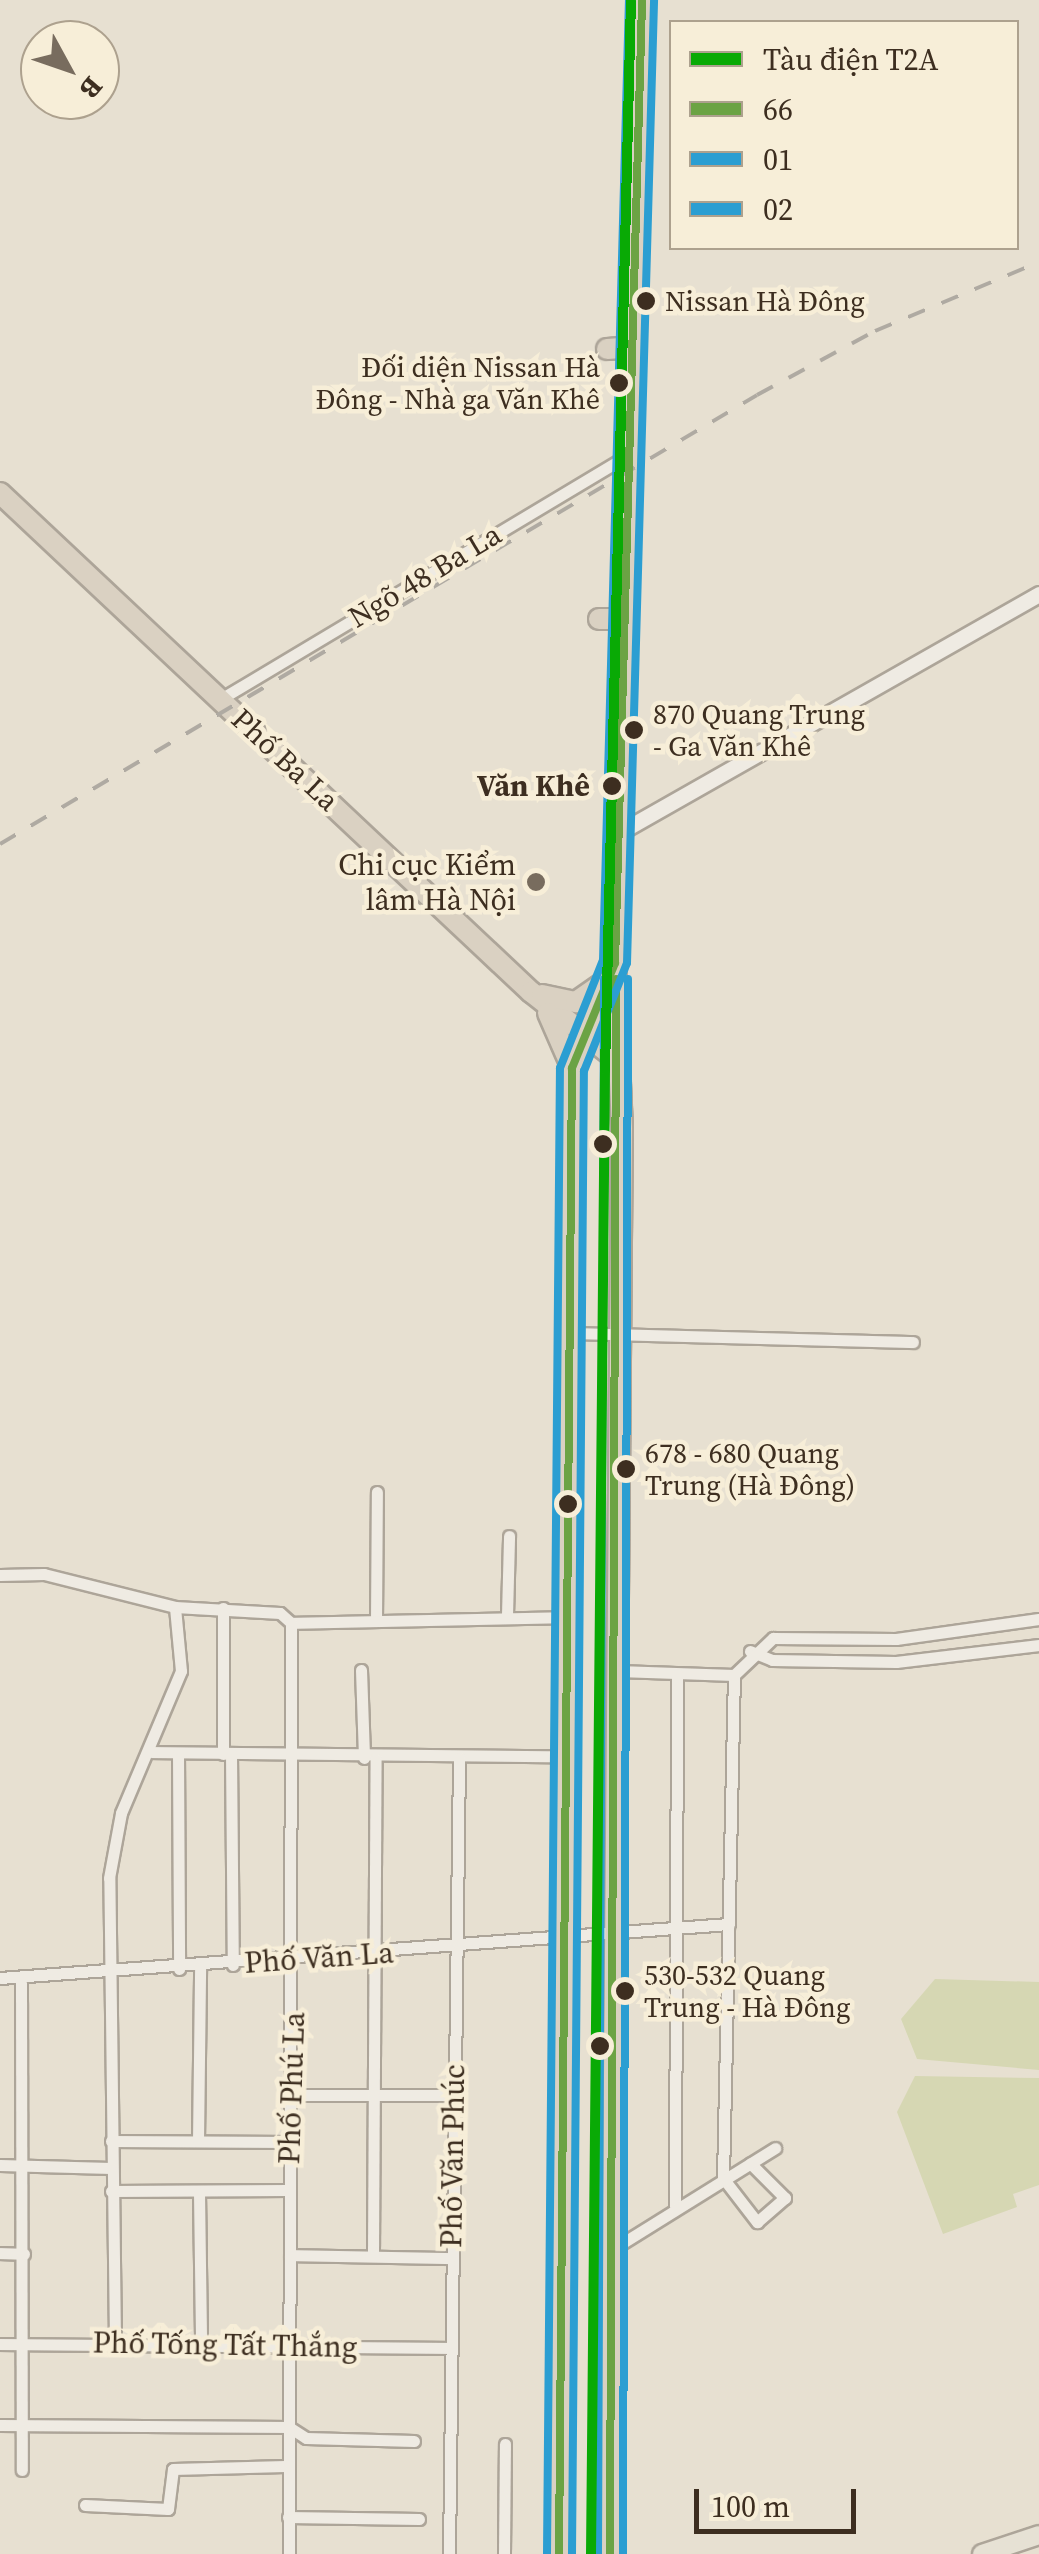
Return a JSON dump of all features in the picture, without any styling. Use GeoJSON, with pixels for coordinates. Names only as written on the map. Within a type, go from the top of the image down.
{"type":"FeatureCollection","features":[{"type":"Feature","properties":{"kind":"highway"},"geometry":{"type":"LineString","coordinates":[[610,2554],[621,1333],[620,1062],[609,876],[620,832],[642,0]]}},
{"type":"Feature","properties":{"kind":"highway"},"geometry":{"type":"LineString","coordinates":[[608,349],[635,347]]}},
{"type":"Feature","properties":{"kind":"highway","name":"Phố Ba La"},"geometry":{"type":"LineString","coordinates":[[0,494],[531,992],[620,1062]]}},
{"type":"Feature","properties":{"kind":"highway"},"geometry":{"type":"LineString","coordinates":[[599,620],[628,619]]}},
{"type":"Feature","properties":{"kind":"highway"},"geometry":{"type":"LineString","coordinates":[[531,992],[587,999],[615,963]]}},
{"type":"Feature","properties":{"kind":"highway"},"geometry":{"type":"LineString","coordinates":[[572,1068],[615,963]]}},
{"type":"Feature","properties":{"kind":"highway"},"geometry":{"type":"LineString","coordinates":[[531,992],[558,1024],[572,1068],[558,2554]]}},
{"type":"Feature","properties":{"kind":"main road"},"geometry":{"type":"LineString","coordinates":[[982,2554],[1039,2535]]}},
{"type":"Feature","properties":{"kind":"street","name":"Ngõ 48 Ba La"},"geometry":{"type":"LineString","coordinates":[[220,700],[631,453]]}},
{"type":"Feature","properties":{"kind":"street"},"geometry":{"type":"LineString","coordinates":[[620,832],[1039,594]]}},
{"type":"Feature","properties":{"kind":"street"},"geometry":{"type":"LineString","coordinates":[[570,1333],[912,1342]]}},
{"type":"Feature","properties":{"kind":"street"},"geometry":{"type":"LineString","coordinates":[[376,1621],[377,1492]]}},
{"type":"Feature","properties":{"kind":"street"},"geometry":{"type":"LineString","coordinates":[[507,1615],[509,1536]]}},
{"type":"Feature","properties":{"kind":"street"},"geometry":{"type":"LineString","coordinates":[[0,1575],[44,1574],[175,1607],[280,1613],[291,1623],[507,1615],[567,1617]]}},
{"type":"Feature","properties":{"kind":"street"},"geometry":{"type":"LineString","coordinates":[[115,2341],[110,2191],[109,1878],[121,1814],[152,1752],[181,1671],[175,1607]]}},
{"type":"Feature","properties":{"kind":"street"},"geometry":{"type":"LineString","coordinates":[[223,1608],[233,1965]]}},
{"type":"Feature","properties":{"kind":"street"},"geometry":{"type":"LineString","coordinates":[[750,2163],[785,2198],[756,2222],[723,2178],[734,1675],[750,1650],[772,1638],[896,1639],[1039,1620]]}},
{"type":"Feature","properties":{"kind":"street","name":"Phố Phú La"},"geometry":{"type":"LineString","coordinates":[[288,2554],[288,2190],[296,1959],[291,1623]]}},
{"type":"Feature","properties":{"kind":"street"},"geometry":{"type":"LineString","coordinates":[[750,1650],[772,1660],[896,1662],[1039,1645]]}},
{"type":"Feature","properties":{"kind":"street"},"geometry":{"type":"LineString","coordinates":[[361,1670],[370,1758],[376,1954],[372,2254]]}},
{"type":"Feature","properties":{"kind":"street"},"geometry":{"type":"LineString","coordinates":[[618,1671],[734,1675]]}},
{"type":"Feature","properties":{"kind":"street"},"geometry":{"type":"LineString","coordinates":[[675,2206],[672,1929],[678,1674]]}},
{"type":"Feature","properties":{"kind":"street"},"geometry":{"type":"LineString","coordinates":[[152,1752],[370,1758],[566,1756]]}},
{"type":"Feature","properties":{"kind":"street"},"geometry":{"type":"LineString","coordinates":[[178,1752],[179,1969]]}},
{"type":"Feature","properties":{"kind":"street","name":"Phố Văn Phúc"},"geometry":{"type":"LineString","coordinates":[[449,2554],[459,1758]]}},
{"type":"Feature","properties":{"kind":"street","name":"Phố Văn La"},"geometry":{"type":"LineString","coordinates":[[0,1978],[22,1983],[458,1948],[615,1930],[728,1924]]}},
{"type":"Feature","properties":{"kind":"street"},"geometry":{"type":"LineString","coordinates":[[198,2142],[200,1968]]}},
{"type":"Feature","properties":{"kind":"street"},"geometry":{"type":"LineString","coordinates":[[22,1983],[21,2165],[26,2343],[22,2470]]}},
{"type":"Feature","properties":{"kind":"street"},"geometry":{"type":"LineString","coordinates":[[292,2095],[374,2090],[452,2094]]}},
{"type":"Feature","properties":{"kind":"street"},"geometry":{"type":"LineString","coordinates":[[111,2141],[290,2142]]}},
{"type":"Feature","properties":{"kind":"street"},"geometry":{"type":"LineString","coordinates":[[612,2249],[675,2206],[775,2148]]}},
{"type":"Feature","properties":{"kind":"street"},"geometry":{"type":"LineString","coordinates":[[0,2165],[111,2168]]}},
{"type":"Feature","properties":{"kind":"street"},"geometry":{"type":"LineString","coordinates":[[110,2191],[288,2190]]}},
{"type":"Feature","properties":{"kind":"street"},"geometry":{"type":"LineString","coordinates":[[198,2192],[201,2342]]}},
{"type":"Feature","properties":{"kind":"street"},"geometry":{"type":"LineString","coordinates":[[0,2253],[24,2254]]}},
{"type":"Feature","properties":{"kind":"street"},"geometry":{"type":"LineString","coordinates":[[290,2254],[452,2258]]}},
{"type":"Feature","properties":{"kind":"street","name":"Phố Tống Tất Thắng"},"geometry":{"type":"LineString","coordinates":[[0,2344],[115,2341],[449,2348]]}},
{"type":"Feature","properties":{"kind":"street"},"geometry":{"type":"LineString","coordinates":[[0,2426],[289,2428],[306,2438],[414,2441]]}},
{"type":"Feature","properties":{"kind":"street"},"geometry":{"type":"LineString","coordinates":[[504,2554],[505,2444]]}},
{"type":"Feature","properties":{"kind":"street"},"geometry":{"type":"LineString","coordinates":[[85,2505],[168,2509],[173,2469],[285,2466]]}},
{"type":"Feature","properties":{"kind":"street"},"geometry":{"type":"LineString","coordinates":[[288,2516],[419,2519]]}},
{"type":"Feature","properties":{"kind":"green space"},"geometry":{"type":"Polygon","coordinates":[[[935,1979],[1039,1982],[1039,2070],[917,2059],[901,2019],[935,1979]]]}},
{"type":"Feature","properties":{"kind":"green space"},"geometry":{"type":"Polygon","coordinates":[[[915,2076],[1039,2078],[1039,2185],[1013,2194],[1017,2207],[943,2234],[897,2112],[915,2076]]]}},
{"type":"Feature","properties":{"kind":"railway"},"geometry":{"type":"LineString","coordinates":[[0,844],[757,395],[875,331],[1039,262]]}},
{"type":"Feature","properties":{"kind":"railway"},"geometry":{"type":"LineString","coordinates":[[611,595],[617,667]]}},
{"type":"Feature","properties":{"kind":"metro line","name":"T2A"},"geometry":{"type":"LineString","coordinates":[[591,2554],[605,1070],[631,0]]}},
{"type":"Feature","properties":{"kind":"transit line","name":"02"},"geometry":{"type":"LineString","coordinates":[[547,2554],[560,1068],[603,960],[629,0]]}},
{"type":"Feature","properties":{"kind":"transit line","name":"66"},"geometry":{"type":"LineString","coordinates":[[559,2554],[572,1068],[615,963],[642,0]]}},
{"type":"Feature","properties":{"kind":"transit line","name":"01"},"geometry":{"type":"LineString","coordinates":[[572,2554],[584,1071],[627,963],[654,0]]}},
{"type":"Feature","properties":{"kind":"transit line","name":"02"},"geometry":{"type":"LineString","coordinates":[[598,2554],[604,979]]}},
{"type":"Feature","properties":{"kind":"transit line","name":"66"},"geometry":{"type":"LineString","coordinates":[[610,2554],[616,979]]}},
{"type":"Feature","properties":{"kind":"transit line","name":"01"},"geometry":{"type":"LineString","coordinates":[[623,2554],[628,979]]}},
{"type":"Feature","properties":{"kind":"place","name":"Nissan Hà Đông"},"geometry":{"type":"Point","coordinates":[646,301]}},
{"type":"Feature","properties":{"kind":"place","name":"Đối diện Nissan Hà Đông - Nhà ga Văn Khê"},"geometry":{"type":"Point","coordinates":[619,383]}},
{"type":"Feature","properties":{"kind":"place","name":"870 Quang Trung - Ga Văn Khê"},"geometry":{"type":"Point","coordinates":[634,730]}},
{"type":"Feature","properties":{"kind":"place","name":"Văn Khê"},"geometry":{"type":"Point","coordinates":[612,786]}},
{"type":"Feature","properties":{"kind":"place","name":"Chi cục Kiểm lâm Hà Nội"},"geometry":{"type":"Point","coordinates":[536,882]}},
{"type":"Feature","properties":{"kind":"place","name":"678 - 680 Quang Trung (Hà Đông)"},"geometry":{"type":"Point","coordinates":[626,1469]}},
{"type":"Feature","properties":{"kind":"place","name":"530-532 Quang Trung - Hà Đông"},"geometry":{"type":"Point","coordinates":[625,1991]}}]}
